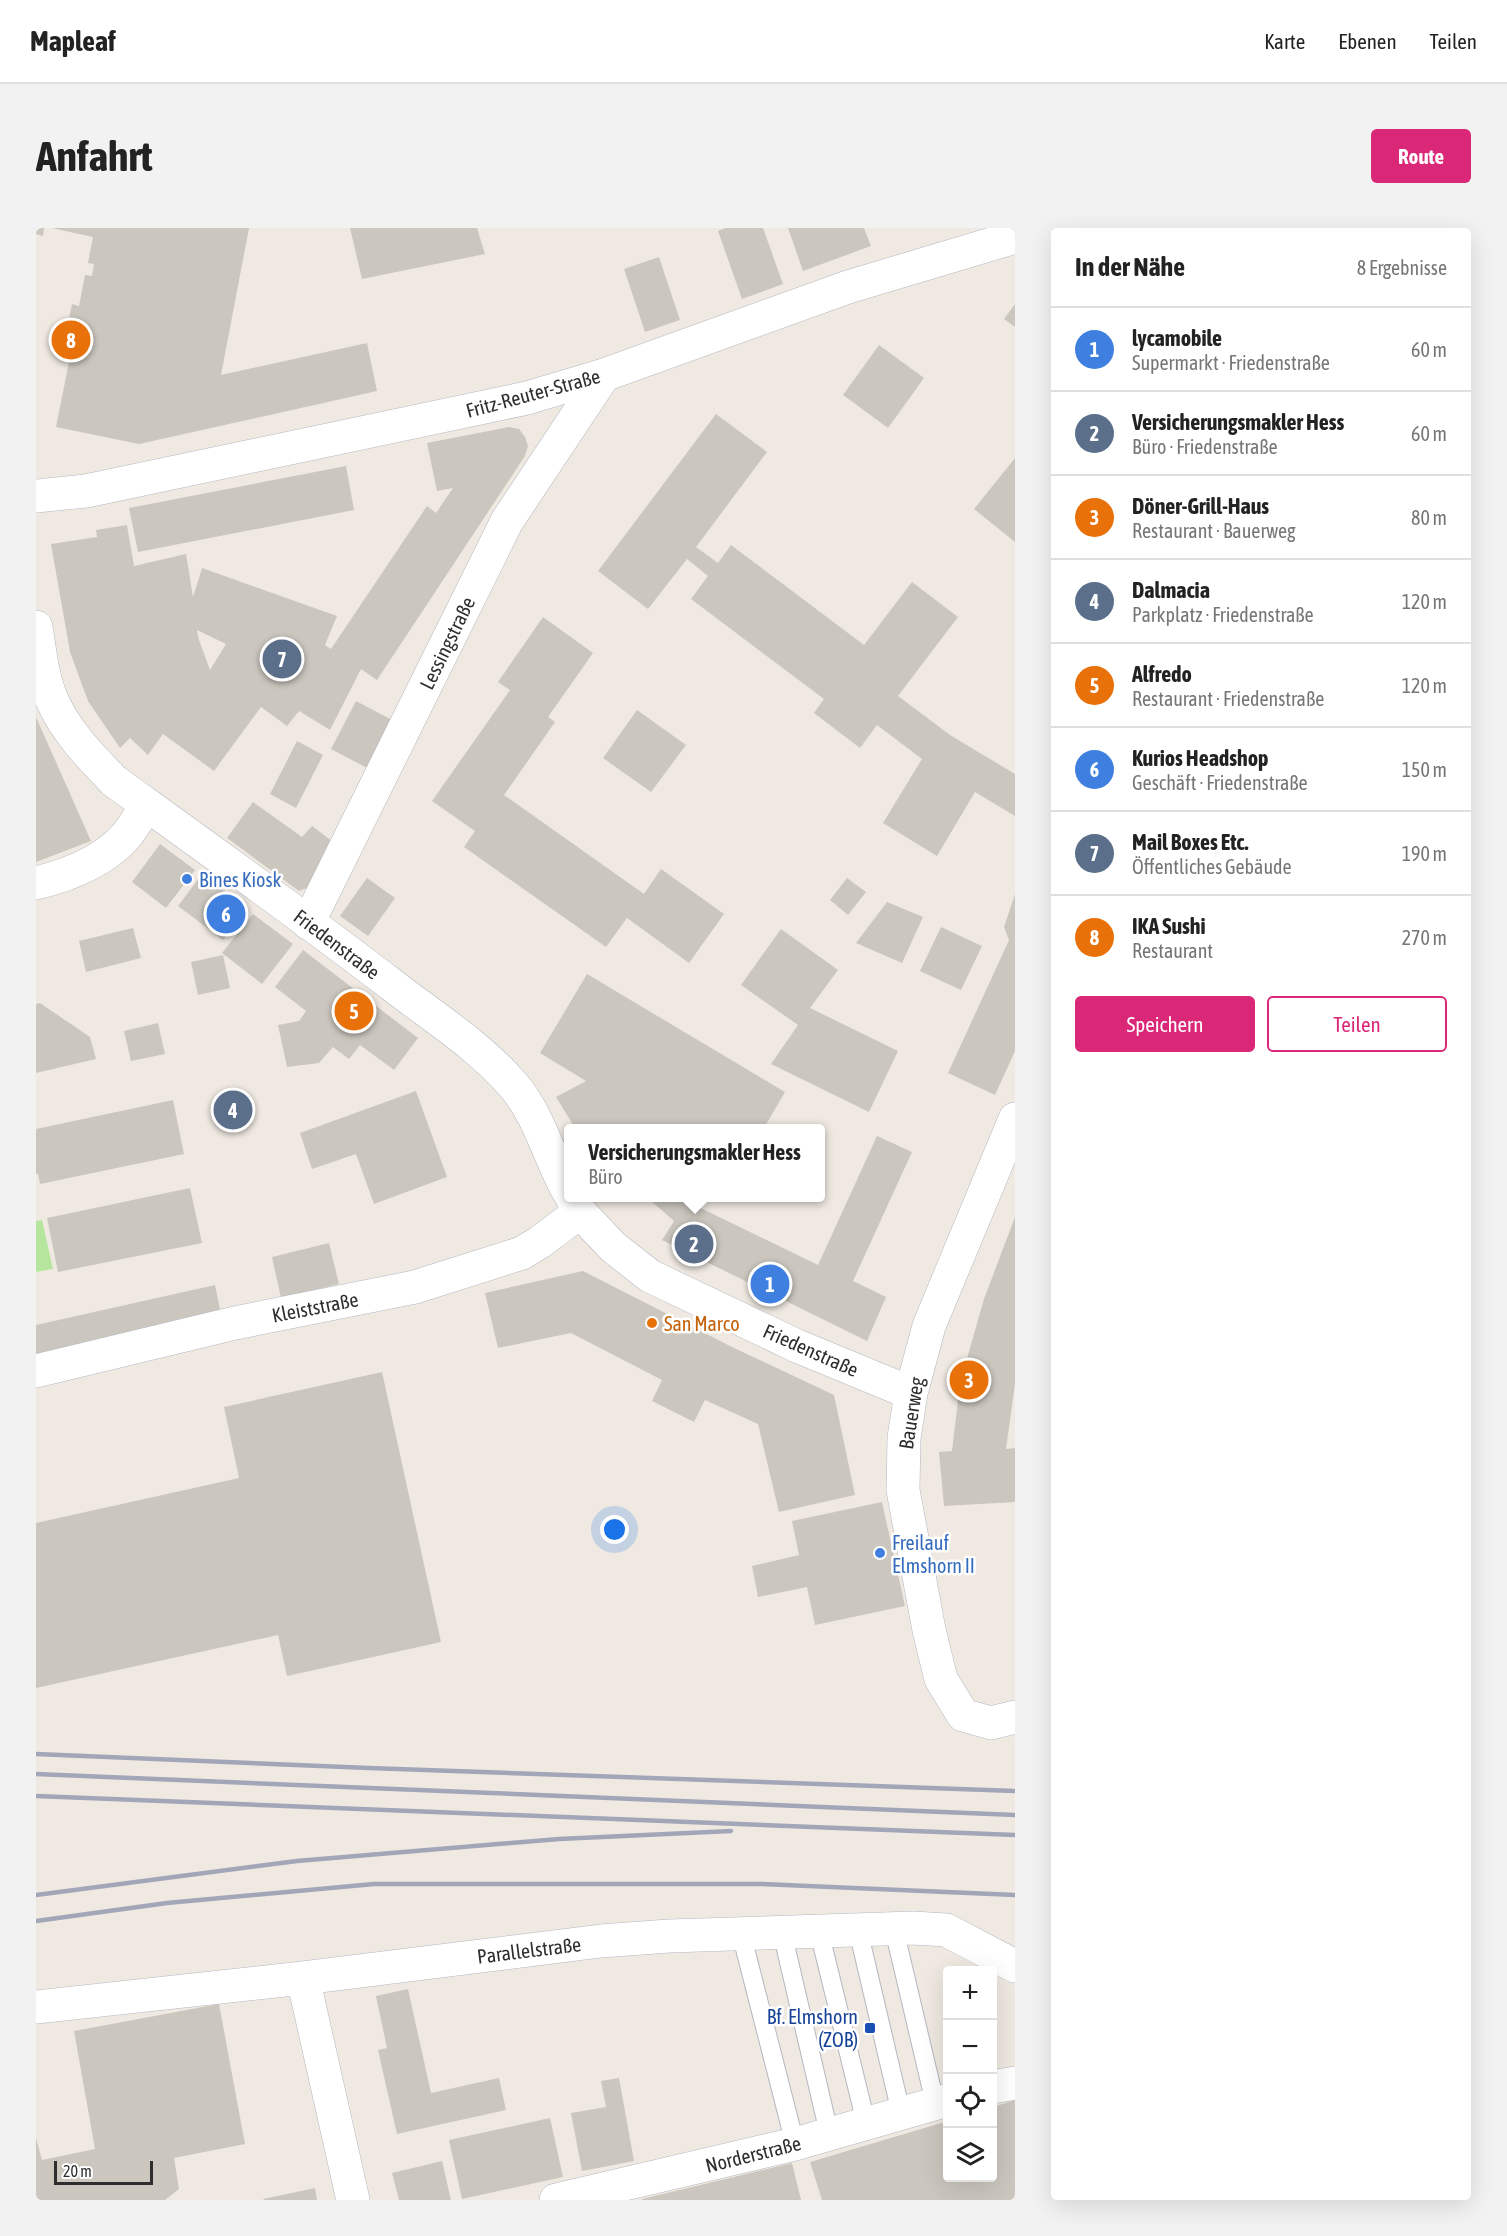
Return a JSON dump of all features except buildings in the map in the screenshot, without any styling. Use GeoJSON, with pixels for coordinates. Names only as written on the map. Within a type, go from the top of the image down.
{"type":"FeatureCollection","features":[{"type":"Feature","properties":{"kind":"street","name":"Fritz-Reuter-Straße"},"geometry":{"type":"LineString","coordinates":[[36,496],[86,490],[365,434],[527,398],[604,375],[848,287],[1015,237]]}},
{"type":"Feature","properties":{"kind":"street","name":"Lessingstraße"},"geometry":{"type":"LineString","coordinates":[[308,923],[507,521],[604,375]]}},
{"type":"Feature","properties":{"kind":"street","name":"Friedenstraße"},"geometry":{"type":"LineString","coordinates":[[36,627],[52,699],[67,727],[85,752],[114,781],[479,1052],[514,1086],[525,1101],[545,1137],[564,1180]]}},
{"type":"Feature","properties":{"kind":"street"},"geometry":{"type":"LineString","coordinates":[[36,883],[78,870],[102,857],[126,836],[147,805]]}},
{"type":"Feature","properties":{"kind":"street","name":"Bauerweg"},"geometry":{"type":"LineString","coordinates":[[1015,1119],[929,1326],[911,1393],[904,1438],[903,1490],[926,1619],[941,1679],[963,1714],[991,1724],[1015,1717]]}},
{"type":"Feature","properties":{"kind":"street","name":"Kleiststraße"},"geometry":{"type":"LineString","coordinates":[[36,1371],[235,1323],[415,1287],[522,1253],[540,1242],[571,1202]]}},
{"type":"Feature","properties":{"kind":"street","name":"Friedenstraße"},"geometry":{"type":"LineString","coordinates":[[575,1202],[613,1247],[650,1276],[797,1347],[911,1393]]}},
{"type":"Feature","properties":{"kind":"street","name":"Parallelstraße"},"geometry":{"type":"LineString","coordinates":[[36,2007],[303,1978],[601,1941],[741,1933],[946,1930],[1015,1966]]}},
{"type":"Feature","properties":{"kind":"street"},"geometry":{"type":"LineString","coordinates":[[303,1978],[352,2200]]}},
{"type":"Feature","properties":{"kind":"street"},"geometry":{"type":"LineString","coordinates":[[997,2086],[1015,2083]]}},
{"type":"Feature","properties":{"kind":"street","name":"Norderstraße"},"geometry":{"type":"LineString","coordinates":[[562,2199],[795,2144],[941,2102]]}},
{"type":"Feature","properties":{"kind":"lane"},"geometry":{"type":"LineString","coordinates":[[894,1929],[941,2102]]}},
{"type":"Feature","properties":{"kind":"lane"},"geometry":{"type":"LineString","coordinates":[[858,1930],[901,2113]]}},
{"type":"Feature","properties":{"kind":"lane"},"geometry":{"type":"LineString","coordinates":[[819,1931],[866,2123]]}},
{"type":"Feature","properties":{"kind":"lane"},"geometry":{"type":"LineString","coordinates":[[782,1932],[830,2133]]}},
{"type":"Feature","properties":{"kind":"lane"},"geometry":{"type":"LineString","coordinates":[[741,1933],[795,2144]]}},
{"type":"Feature","properties":{"kind":"green space"},"geometry":{"type":"Polygon","coordinates":[[[42,1220],[53,1269],[36,1272],[36,1221],[42,1220]]]}},
{"type":"Feature","properties":{"kind":"railway"},"geometry":{"type":"LineString","coordinates":[[36,1754],[1015,1791]]}},
{"type":"Feature","properties":{"kind":"railway"},"geometry":{"type":"LineString","coordinates":[[36,1774],[1015,1815]]}},
{"type":"Feature","properties":{"kind":"railway"},"geometry":{"type":"LineString","coordinates":[[36,1796],[1015,1835]]}},
{"type":"Feature","properties":{"kind":"railway"},"geometry":{"type":"LineString","coordinates":[[36,1895],[297,1861],[559,1839],[731,1831]]}},
{"type":"Feature","properties":{"kind":"railway"},"geometry":{"type":"LineString","coordinates":[[36,1921],[167,1903],[374,1884],[762,1884],[1015,1895]]}},
{"type":"Feature","properties":{"kind":"place","name":"IKA Sushi"},"geometry":{"type":"Point","coordinates":[71,340]}},
{"type":"Feature","properties":{"kind":"place","name":"Mail Boxes Etc."},"geometry":{"type":"Point","coordinates":[282,659]}},
{"type":"Feature","properties":{"kind":"place","name":"Bines Kiosk"},"geometry":{"type":"Point","coordinates":[187,879]}},
{"type":"Feature","properties":{"kind":"place","name":"Kurios Headshop"},"geometry":{"type":"Point","coordinates":[226,914]}},
{"type":"Feature","properties":{"kind":"place","name":"Alfredo"},"geometry":{"type":"Point","coordinates":[354,1011]}},
{"type":"Feature","properties":{"kind":"place","name":"Dalmacia"},"geometry":{"type":"Point","coordinates":[233,1110]}},
{"type":"Feature","properties":{"kind":"place","name":"Versicherungsmakler Hess"},"geometry":{"type":"Point","coordinates":[694,1244]}},
{"type":"Feature","properties":{"kind":"place","name":"lycamobile"},"geometry":{"type":"Point","coordinates":[770,1284]}},
{"type":"Feature","properties":{"kind":"place","name":"San Marco"},"geometry":{"type":"Point","coordinates":[652,1323]}},
{"type":"Feature","properties":{"kind":"place","name":"Döner-Grill-Haus"},"geometry":{"type":"Point","coordinates":[969,1380]}},
{"type":"Feature","properties":{"kind":"place","name":"Freilauf Elmshorn II"},"geometry":{"type":"Point","coordinates":[880,1553]}},
{"type":"Feature","properties":{"kind":"place","name":"Bf. Elmshorn (ZOB)"},"geometry":{"type":"Point","coordinates":[870,2028]}}]}
